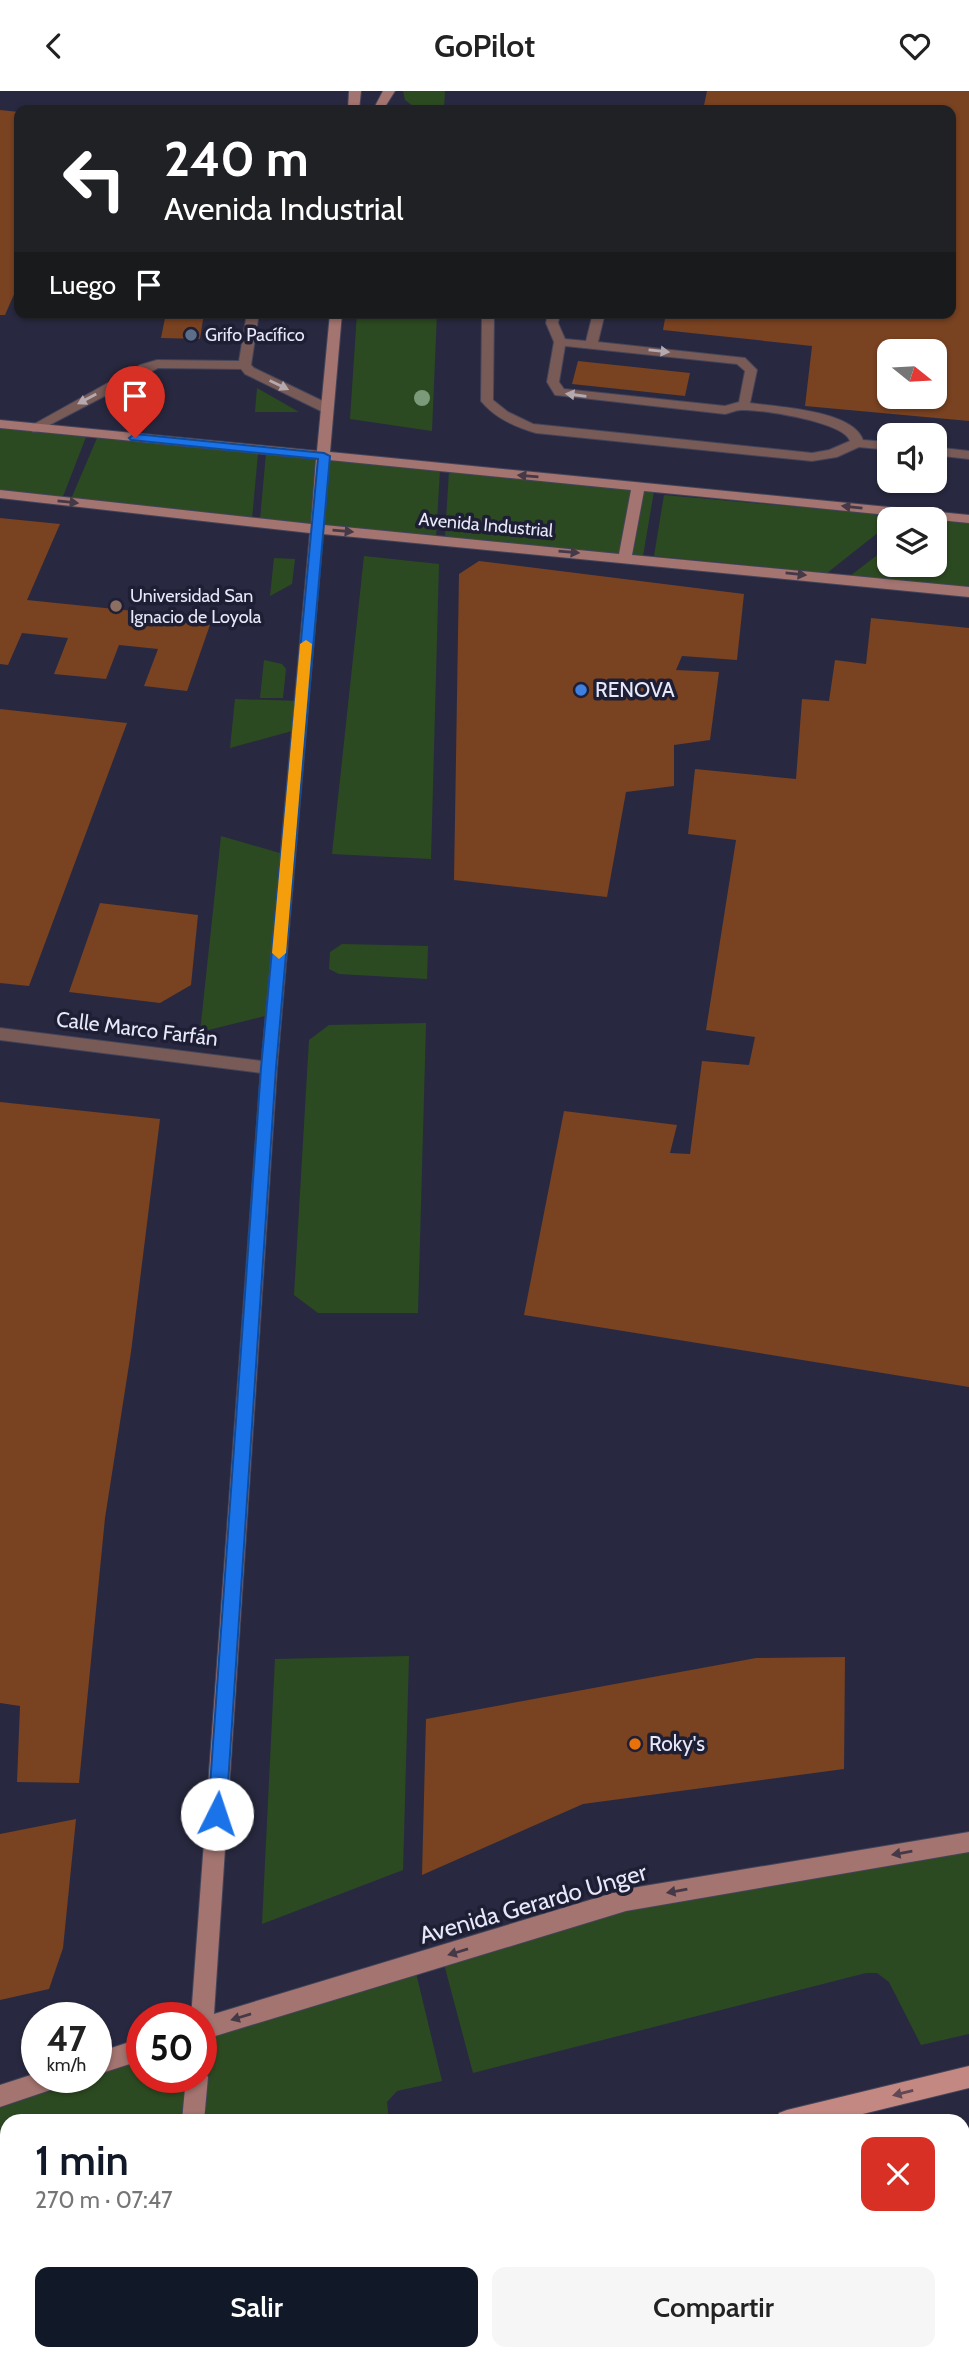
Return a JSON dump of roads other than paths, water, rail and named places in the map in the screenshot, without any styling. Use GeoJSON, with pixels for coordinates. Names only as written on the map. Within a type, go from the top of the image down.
{"type":"FeatureCollection","features":[{"type":"Feature","properties":{"kind":"main road"},"geometry":{"type":"LineString","coordinates":[[204,2002],[269,1068],[336,319]]}},
{"type":"Feature","properties":{"kind":"main road"},"geometry":{"type":"LineString","coordinates":[[0,424],[969,519]]}},
{"type":"Feature","properties":{"kind":"main road"},"geometry":{"type":"LineString","coordinates":[[625,557],[638,487]]}},
{"type":"Feature","properties":{"kind":"main road","name":"Avenida Industrial"},"geometry":{"type":"LineString","coordinates":[[0,494],[316,529],[969,591]]}},
{"type":"Feature","properties":{"kind":"main road","name":"Avenida Gerardo Unger"},"geometry":{"type":"LineString","coordinates":[[217,2024],[626,1900],[969,1842]]}},
{"type":"Feature","properties":{"kind":"main road"},"geometry":{"type":"LineString","coordinates":[[816,2114],[969,2077]]}},
{"type":"Feature","properties":{"kind":"main road"},"geometry":{"type":"LineString","coordinates":[[0,2097],[21,2090]]}},
{"type":"Feature","properties":{"kind":"main road"},"geometry":{"type":"LineString","coordinates":[[195,2114],[197,2093]]}},
{"type":"Feature","properties":{"kind":"street"},"geometry":{"type":"LineString","coordinates":[[252,319],[245,365],[249,371],[328,409]]}},
{"type":"Feature","properties":{"kind":"street"},"geometry":{"type":"LineString","coordinates":[[488,319],[487,401],[496,411],[522,425],[536,429],[812,457],[832,454],[857,443],[877,445]]}},
{"type":"Feature","properties":{"kind":"street"},"geometry":{"type":"LineString","coordinates":[[553,319],[560,342],[553,382],[567,394],[725,410],[742,406],[836,422],[855,435],[857,443]]}},
{"type":"Feature","properties":{"kind":"street"},"geometry":{"type":"LineString","coordinates":[[591,344],[597,319]]}},
{"type":"Feature","properties":{"kind":"street"},"geometry":{"type":"LineString","coordinates":[[560,342],[741,361],[751,370],[742,406]]}},
{"type":"Feature","properties":{"kind":"street"},"geometry":{"type":"LineString","coordinates":[[33,428],[144,368],[157,364],[245,365]]}},
{"type":"Feature","properties":{"kind":"street"},"geometry":{"type":"LineString","coordinates":[[947,452],[969,455]]}},
{"type":"Feature","properties":{"kind":"street","name":"Calle Marco Farfán"},"geometry":{"type":"LineString","coordinates":[[0,1034],[269,1068]]}},
{"type":"Feature","properties":{"kind":"place","name":"Grifo Pacífico"},"geometry":{"type":"Point","coordinates":[191,335]}},
{"type":"Feature","properties":{"kind":"place","name":"Universidad San Ignacio de Loyola"},"geometry":{"type":"Point","coordinates":[116,606]}},
{"type":"Feature","properties":{"kind":"place","name":"RENOVA"},"geometry":{"type":"Point","coordinates":[581,690]}},
{"type":"Feature","properties":{"kind":"place","name":"Roky's"},"geometry":{"type":"Point","coordinates":[635,1744]}}]}
